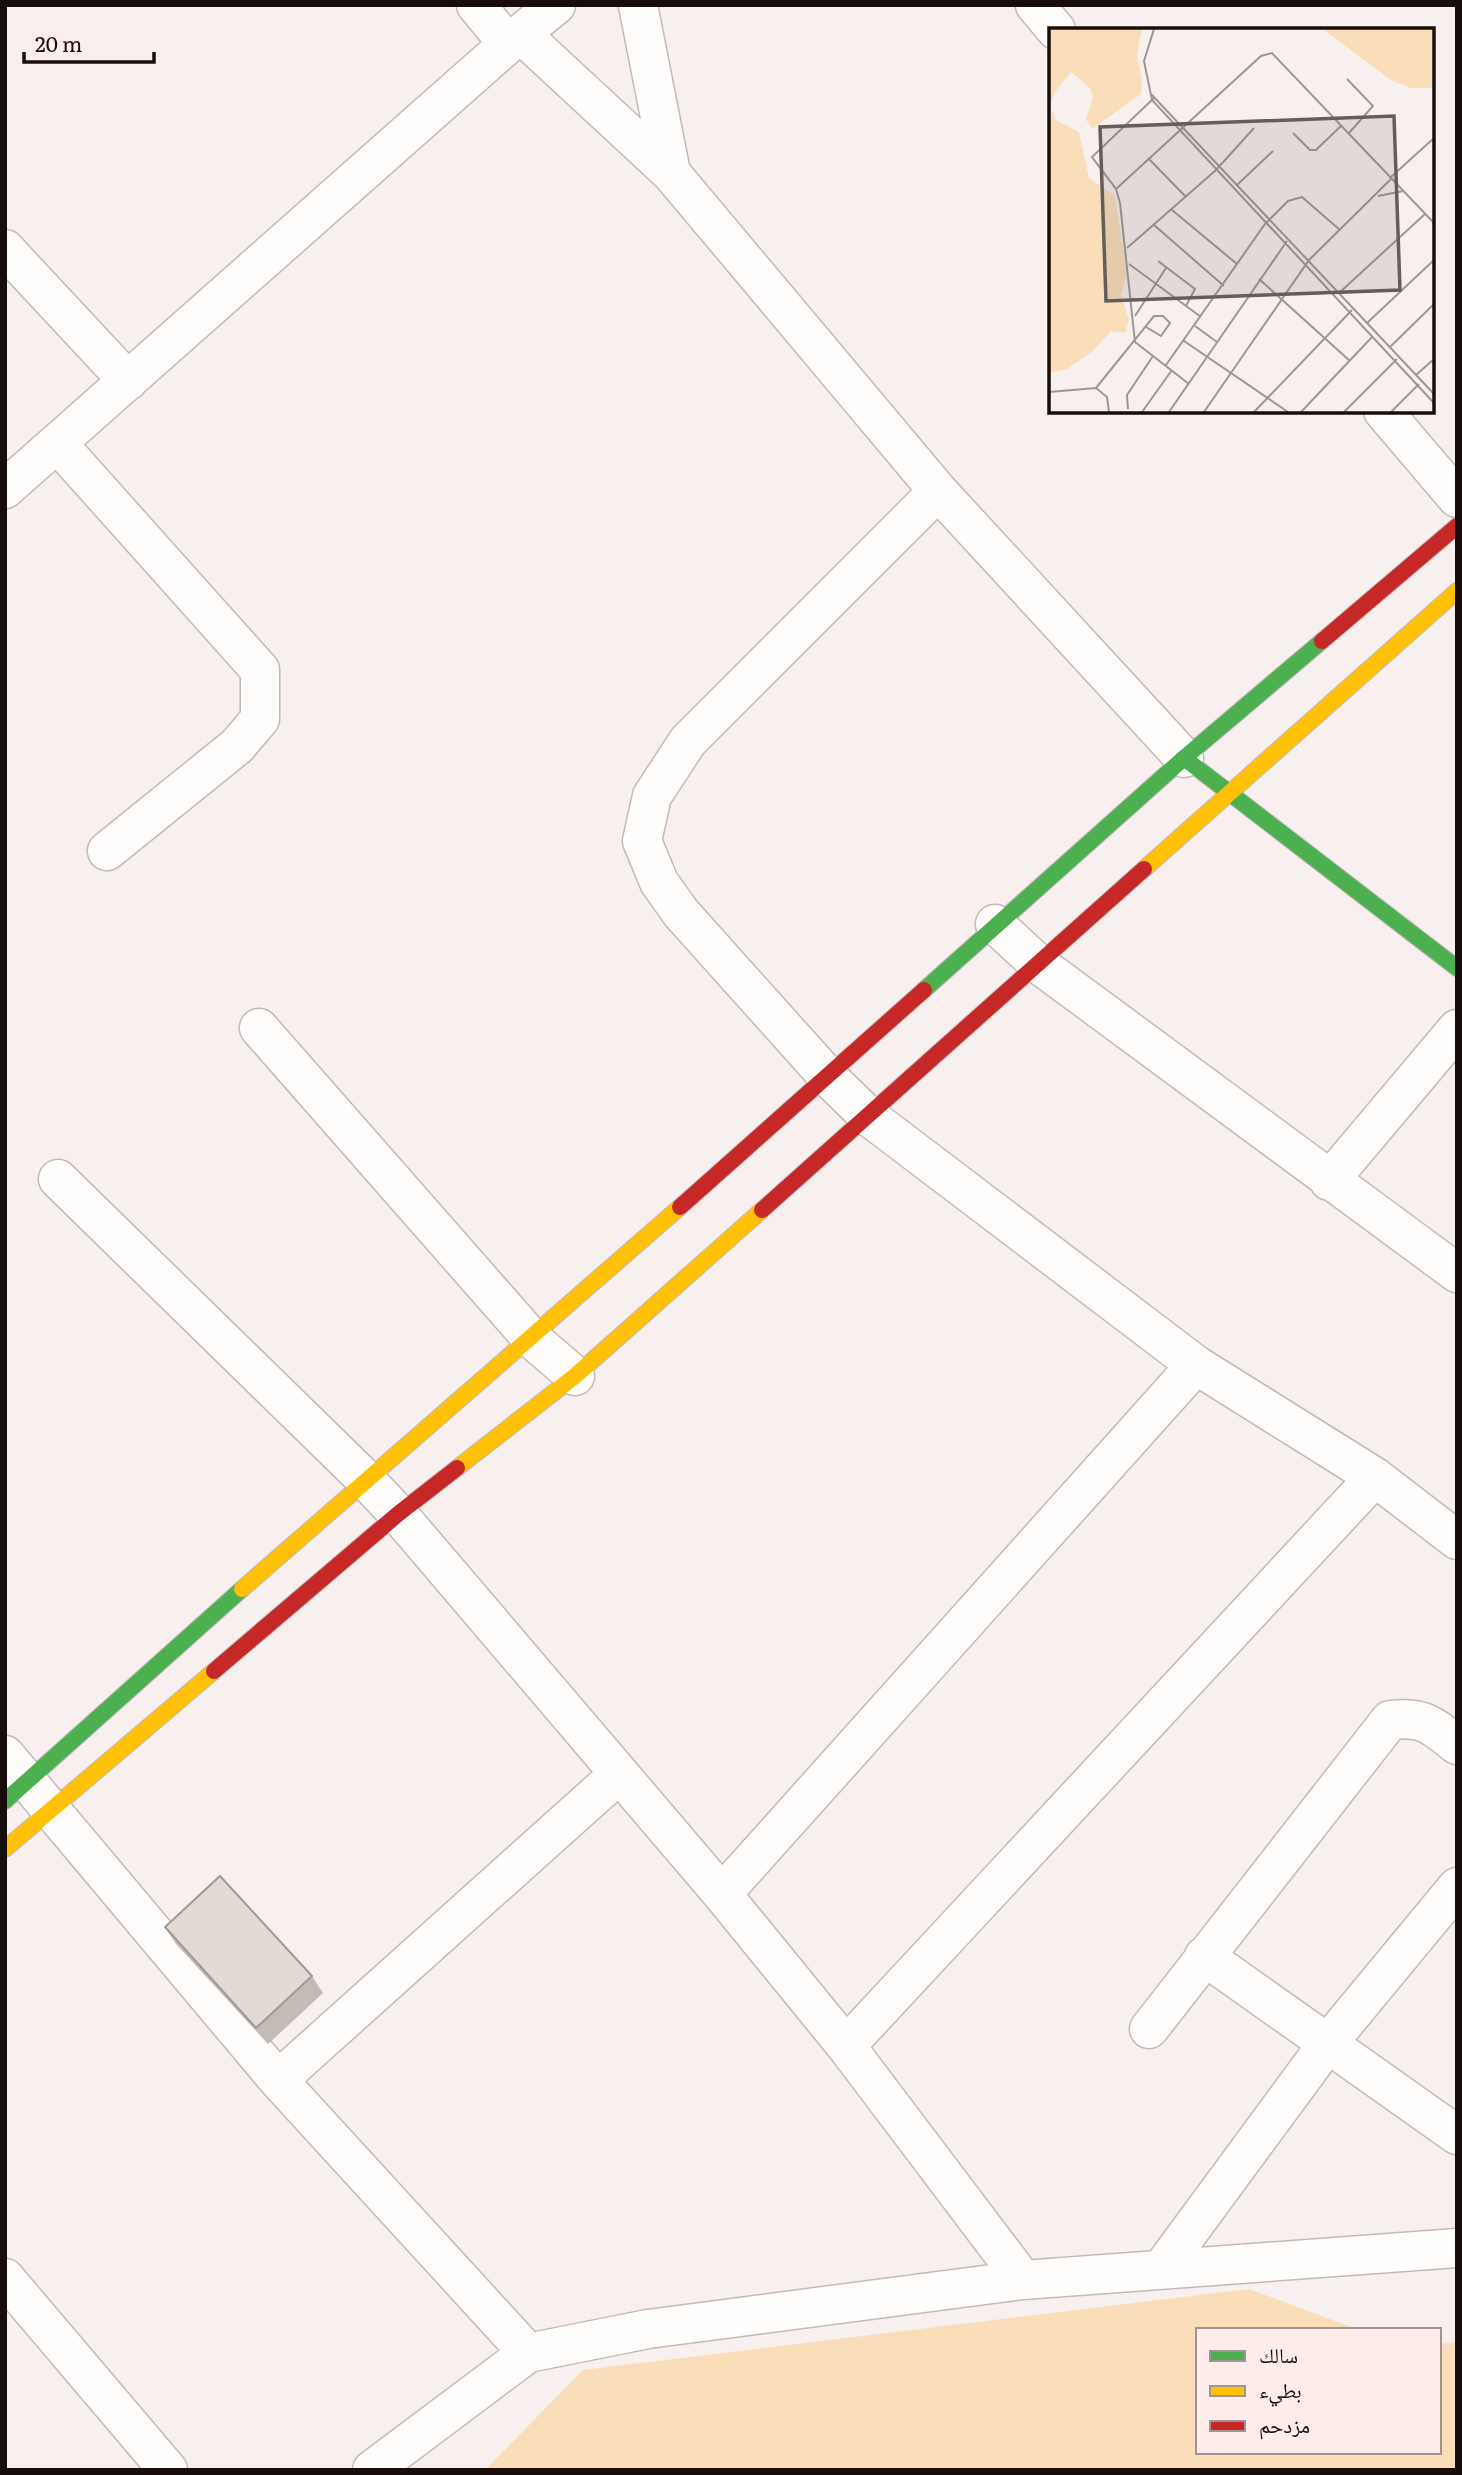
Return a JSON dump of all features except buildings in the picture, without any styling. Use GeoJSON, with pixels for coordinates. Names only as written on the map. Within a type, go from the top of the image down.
{"type":"FeatureCollection","features":[{"type":"Feature","properties":{"kind":"street"},"geometry":{"type":"LineString","coordinates":[[476,5],[671,173],[938,491],[1184,758],[1457,968]]}},
{"type":"Feature","properties":{"kind":"street"},"geometry":{"type":"LineString","coordinates":[[5,489],[556,5]]}},
{"type":"Feature","properties":{"kind":"street"},"geometry":{"type":"LineString","coordinates":[[638,5],[671,173]]}},
{"type":"Feature","properties":{"kind":"street"},"geometry":{"type":"LineString","coordinates":[[1035,5],[1054,28]]}},
{"type":"Feature","properties":{"kind":"street"},"geometry":{"type":"LineString","coordinates":[[5,249],[128,381]]}},
{"type":"Feature","properties":{"kind":"street"},"geometry":{"type":"LineString","coordinates":[[1385,413],[1457,498]]}},
{"type":"Feature","properties":{"kind":"street"},"geometry":{"type":"LineString","coordinates":[[57,443],[260,670],[260,719],[237,746],[107,851]]}},
{"type":"Feature","properties":{"kind":"street"},"geometry":{"type":"LineString","coordinates":[[938,491],[688,741],[652,796],[642,841],[659,881],[681,913],[828,1077],[868,1116],[1196,1365],[1376,1477],[1457,1541]]}},
{"type":"Feature","properties":{"kind":"street"},"geometry":{"type":"LineString","coordinates":[[5,1849],[22,1788],[365,1479],[532,1339],[828,1077],[995,924],[1184,758],[1457,526]]}},
{"type":"Feature","properties":{"kind":"street"},"geometry":{"type":"LineString","coordinates":[[22,1788],[397,1514],[575,1376],[1037,963],[1231,795],[1457,591]]}},
{"type":"Feature","properties":{"kind":"street"},"geometry":{"type":"LineString","coordinates":[[995,924],[1037,963],[1457,1273]]}},
{"type":"Feature","properties":{"kind":"street"},"geometry":{"type":"LineString","coordinates":[[259,1028],[532,1339],[575,1376]]}},
{"type":"Feature","properties":{"kind":"street"},"geometry":{"type":"LineString","coordinates":[[1329,1181],[1457,1029]]}},
{"type":"Feature","properties":{"kind":"street"},"geometry":{"type":"LineString","coordinates":[[58,1179],[365,1479],[397,1514],[722,1894],[846,2046],[1023,2280]]}},
{"type":"Feature","properties":{"kind":"street"},"geometry":{"type":"LineString","coordinates":[[722,1894],[1196,1365]]}},
{"type":"Feature","properties":{"kind":"street"},"geometry":{"type":"LineString","coordinates":[[846,2046],[1376,1477]]}},
{"type":"Feature","properties":{"kind":"street"},"geometry":{"type":"LineString","coordinates":[[1149,2029],[1390,1720],[1411,1718],[1426,1721],[1457,1745]]}},
{"type":"Feature","properties":{"kind":"street"},"geometry":{"type":"LineString","coordinates":[[278,2080],[619,1774]]}},
{"type":"Feature","properties":{"kind":"street"},"geometry":{"type":"LineString","coordinates":[[22,1788],[278,2080],[528,2353]]}},
{"type":"Feature","properties":{"kind":"street"},"geometry":{"type":"LineString","coordinates":[[1163,2267],[1328,2043],[1457,1887]]}},
{"type":"Feature","properties":{"kind":"street"},"geometry":{"type":"LineString","coordinates":[[1204,1956],[1457,2135]]}},
{"type":"Feature","properties":{"kind":"street"},"geometry":{"type":"LineString","coordinates":[[372,2470],[528,2353],[648,2329],[1023,2280],[1163,2267],[1457,2248]]}},
{"type":"Feature","properties":{"kind":"street"},"geometry":{"type":"LineString","coordinates":[[5,2278],[168,2470]]}},
{"type":"Feature","properties":{"kind":"shaded area"},"geometry":{"type":"Polygon","coordinates":[[[1249,2289],[1354,2328],[1196,2328],[1196,2454],[1441,2454],[1441,2344],[1457,2342],[1457,2470],[485,2470],[583,2370],[1249,2289]]]}},
{"type":"Feature","properties":{"kind":"traffic: fast"},"geometry":{"type":"LineString","coordinates":[[924,990],[1184,758],[1322,641]]}},
{"type":"Feature","properties":{"kind":"traffic: fast"},"geometry":{"type":"LineString","coordinates":[[1184,758],[1457,968]]}},
{"type":"Feature","properties":{"kind":"traffic: fast"},"geometry":{"type":"LineString","coordinates":[[5,1801],[242,1589]]}},
{"type":"Feature","properties":{"kind":"traffic: slow"},"geometry":{"type":"LineString","coordinates":[[1144,869],[1457,591]]}},
{"type":"Feature","properties":{"kind":"traffic: slow"},"geometry":{"type":"LineString","coordinates":[[242,1589],[680,1207]]}},
{"type":"Feature","properties":{"kind":"traffic: slow"},"geometry":{"type":"LineString","coordinates":[[457,1468],[575,1376],[762,1210]]}},
{"type":"Feature","properties":{"kind":"traffic: slow"},"geometry":{"type":"LineString","coordinates":[[5,1849],[214,1671]]}},
{"type":"Feature","properties":{"kind":"traffic: jam"},"geometry":{"type":"LineString","coordinates":[[1322,641],[1457,526]]}},
{"type":"Feature","properties":{"kind":"traffic: jam"},"geometry":{"type":"LineString","coordinates":[[762,1210],[1144,869]]}},
{"type":"Feature","properties":{"kind":"traffic: jam"},"geometry":{"type":"LineString","coordinates":[[680,1207],[924,990]]}},
{"type":"Feature","properties":{"kind":"traffic: jam"},"geometry":{"type":"LineString","coordinates":[[214,1671],[398,1514],[457,1468]]}}]}
